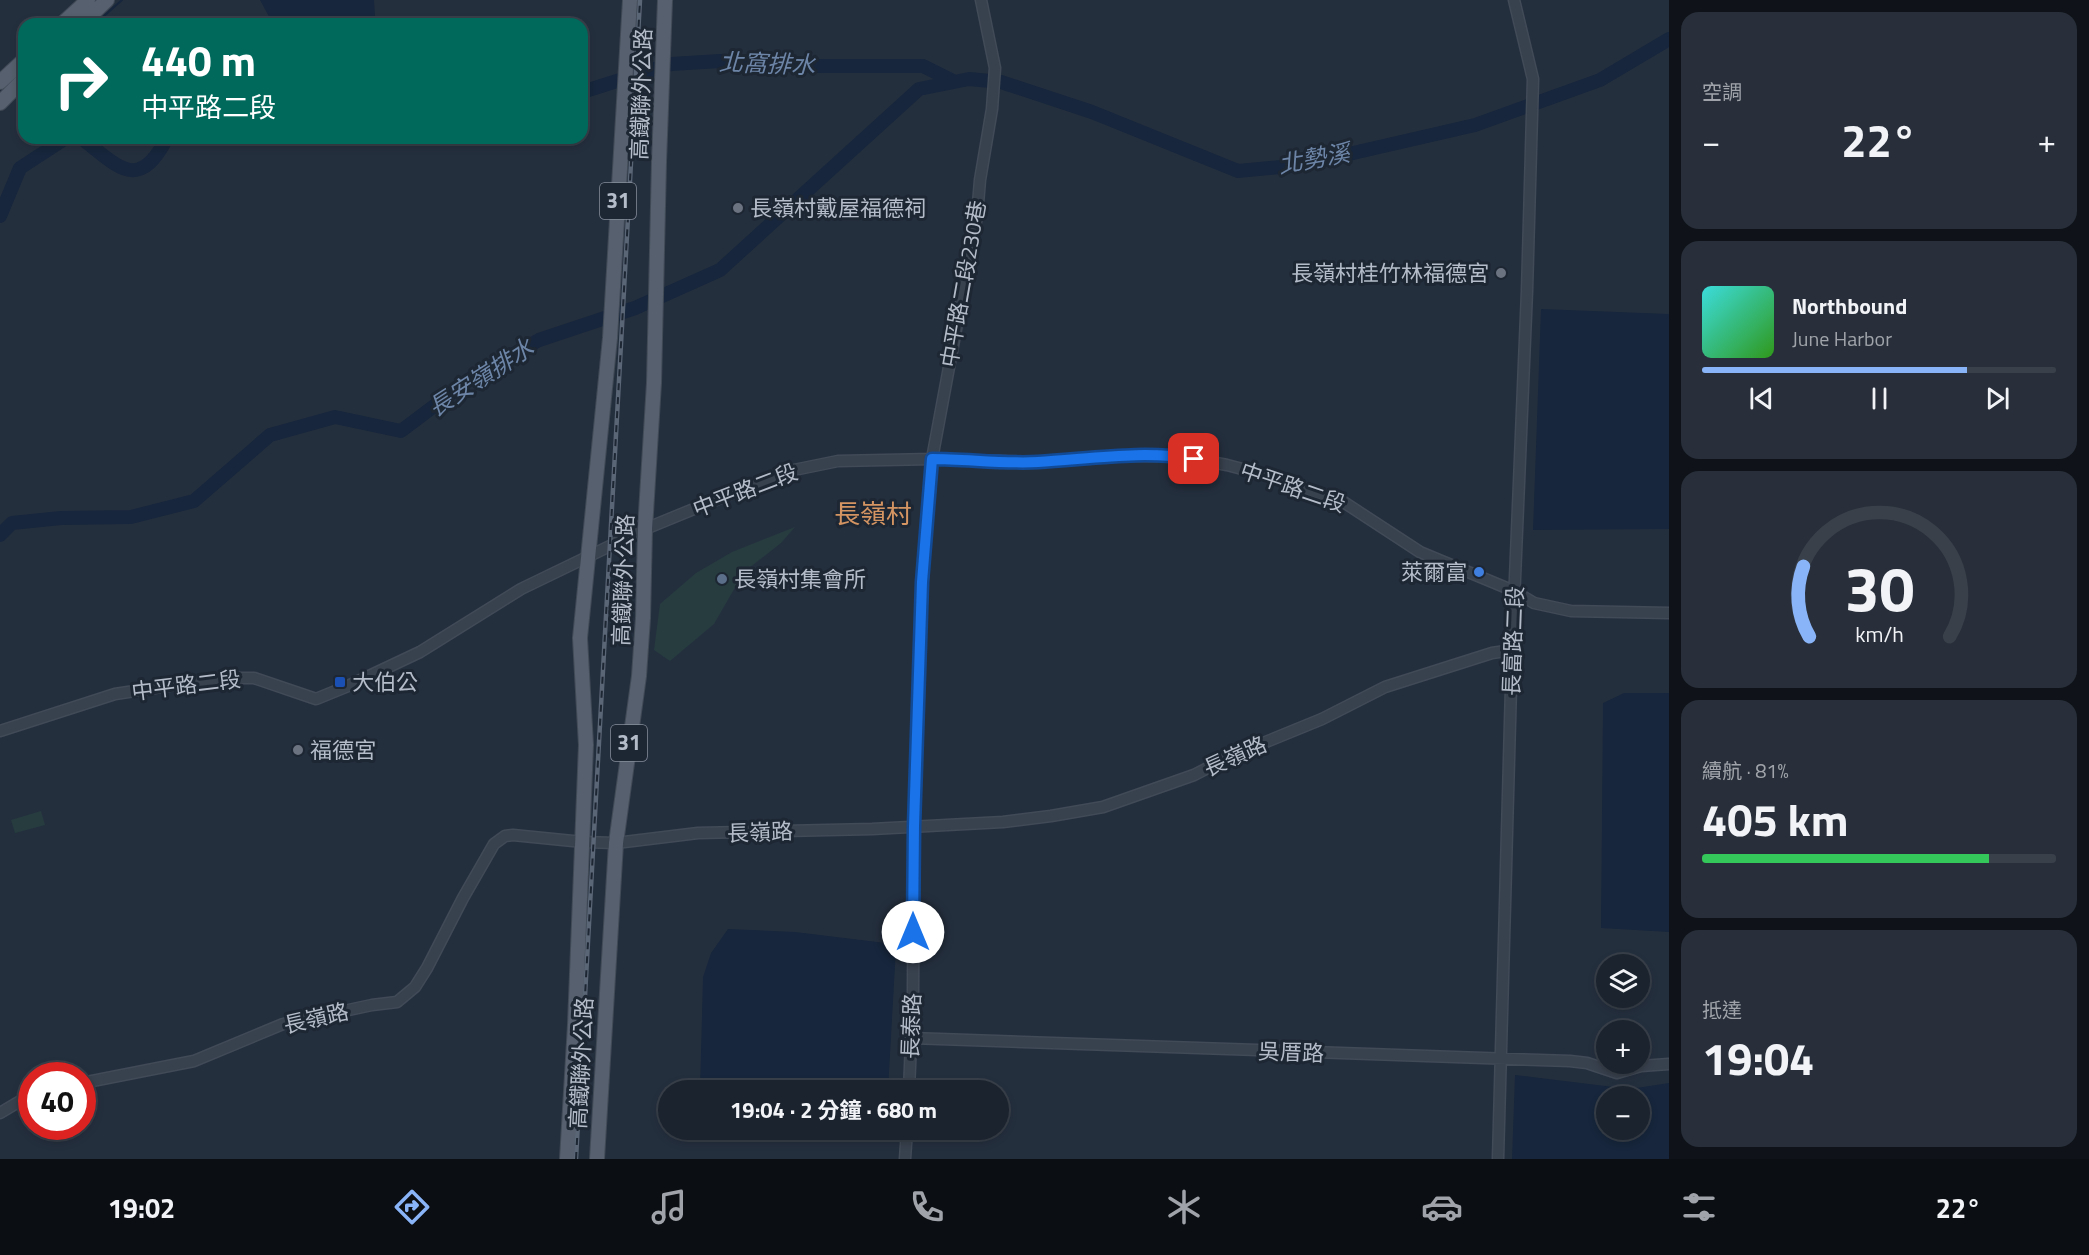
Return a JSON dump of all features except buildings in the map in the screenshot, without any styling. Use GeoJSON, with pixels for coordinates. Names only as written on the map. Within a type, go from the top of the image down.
{"type":"FeatureCollection","features":[{"type":"Feature","properties":{"kind":"main road"},"geometry":{"type":"LineString","coordinates":[[68,18],[88,0]]}},
{"type":"Feature","properties":{"kind":"main road"},"geometry":{"type":"LineString","coordinates":[[88,18],[107,0]]}},
{"type":"Feature","properties":{"kind":"main road","name":"高鐵聯外公路"},"geometry":{"type":"LineString","coordinates":[[567,1159],[586,745],[580,638],[610,338],[630,0]]}},
{"type":"Feature","properties":{"kind":"main road","name":"高鐵聯外公路"},"geometry":{"type":"LineString","coordinates":[[597,1159],[616,843],[639,676],[643,618],[645,529],[656,326],[666,0]]}},
{"type":"Feature","properties":{"kind":"main road"},"geometry":{"type":"LineString","coordinates":[[2,91],[18,68]]}},
{"type":"Feature","properties":{"kind":"main road"},"geometry":{"type":"LineString","coordinates":[[2,91],[18,83]]}},
{"type":"Feature","properties":{"kind":"street","name":"中平路二段230巷"},"geometry":{"type":"LineString","coordinates":[[932,459],[977,216],[980,180],[992,109],[995,68],[981,0]]}},
{"type":"Feature","properties":{"kind":"street","name":"長富路二段"},"geometry":{"type":"LineString","coordinates":[[1498,1159],[1512,650],[1533,79],[1514,0]]}},
{"type":"Feature","properties":{"kind":"street","name":"中平路二段"},"geometry":{"type":"LineString","coordinates":[[0,730],[115,694],[220,678],[254,678],[316,699],[420,652],[521,589],[645,529],[784,472],[838,460],[932,459],[1036,462],[1114,456],[1178,456],[1227,465],[1269,476],[1342,501],[1420,552],[1515,591],[1534,603],[1571,611],[1669,613]]}},
{"type":"Feature","properties":{"kind":"street","name":"長泰路"},"geometry":{"type":"LineString","coordinates":[[909,1080],[914,826],[922,582],[932,459]]}},
{"type":"Feature","properties":{"kind":"street","name":"長嶺路"},"geometry":{"type":"LineString","coordinates":[[96,1080],[194,1060],[284,1024],[372,1005],[397,1002],[415,987],[428,968],[463,898],[499,839],[505,836],[616,843],[698,833],[1004,822],[1103,807],[1194,775],[1229,757],[1322,719],[1385,687],[1492,653],[1512,650]]}},
{"type":"Feature","properties":{"kind":"street","name":"吳厝路"},"geometry":{"type":"LineString","coordinates":[[911,1038],[1570,1061],[1587,1063],[1617,1073],[1641,1066],[1669,1064]]}},
{"type":"Feature","properties":{"kind":"street"},"geometry":{"type":"LineString","coordinates":[[0,1113],[18,1102]]}},
{"type":"Feature","properties":{"kind":"street"},"geometry":{"type":"LineString","coordinates":[[905,1159],[906,1140]]}},
{"type":"Feature","properties":{"kind":"green space"},"geometry":{"type":"Polygon","coordinates":[[[795,527],[781,543],[744,572],[714,624],[670,661],[654,650],[660,604],[696,573],[732,552],[795,527]]]}},
{"type":"Feature","properties":{"kind":"green space"},"geometry":{"type":"Polygon","coordinates":[[[41,811],[45,825],[15,833],[11,820],[41,811]]]}},
{"type":"Feature","properties":{"kind":"water"},"geometry":{"type":"Polygon","coordinates":[[[260,0],[374,0],[375,17],[371,18],[270,18],[260,0]]]}},
{"type":"Feature","properties":{"kind":"water"},"geometry":{"type":"Polygon","coordinates":[[[1541,309],[1669,314],[1669,529],[1533,530],[1541,309]]]}},
{"type":"Feature","properties":{"kind":"water"},"geometry":{"type":"Polygon","coordinates":[[[1624,693],[1669,693],[1669,932],[1601,928],[1603,703],[1624,693]]]}},
{"type":"Feature","properties":{"kind":"water"},"geometry":{"type":"Polygon","coordinates":[[[728,929],[795,932],[894,944],[896,948],[889,1080],[700,1080],[703,977],[711,953],[728,929]]]}},
{"type":"Feature","properties":{"kind":"water"},"geometry":{"type":"Polygon","coordinates":[[[1515,1075],[1605,1086],[1596,1086],[1596,1140],[1650,1140],[1650,1086],[1669,1083],[1669,1159],[1512,1159],[1515,1075]]]}},
{"type":"Feature","properties":{"kind":"waterway"},"geometry":{"type":"LineString","coordinates":[[102,18],[122,0]]}},
{"type":"Feature","properties":{"kind":"waterway","name":"長安嶺排水"},"geometry":{"type":"LineString","coordinates":[[0,535],[12,523],[61,518],[131,517],[194,501],[270,435],[335,417],[401,431],[474,376],[539,340],[635,308],[720,270],[919,89],[969,79],[1001,82],[1092,112],[1238,171],[1301,165],[1475,125],[1600,80],[1669,39]]}},
{"type":"Feature","properties":{"kind":"waterway","name":"北窩排水"},"geometry":{"type":"LineString","coordinates":[[588,90],[671,64],[720,61],[818,66],[923,66],[953,81]]}},
{"type":"Feature","properties":{"kind":"waterway","name":"北窩排水"},"geometry":{"type":"LineString","coordinates":[[0,216],[20,168],[57,144]]}},
{"type":"Feature","properties":{"kind":"waterway","name":"北窩排水"},"geometry":{"type":"LineString","coordinates":[[88,144],[106,158],[127,170],[137,170],[147,165],[163,144]]}},
{"type":"Feature","properties":{"kind":"railway"},"geometry":{"type":"LineString","coordinates":[[576,1159],[640,0]]}},
{"type":"Feature","properties":{"kind":"place","name":"長嶺村戴屋福德祠"},"geometry":{"type":"Point","coordinates":[738,208]}},
{"type":"Feature","properties":{"kind":"place","name":"長嶺村桂竹林福德宮"},"geometry":{"type":"Point","coordinates":[1501,273]}},
{"type":"Feature","properties":{"kind":"place","name":"萊爾富"},"geometry":{"type":"Point","coordinates":[1479,572]}},
{"type":"Feature","properties":{"kind":"place","name":"長嶺村集會所"},"geometry":{"type":"Point","coordinates":[722,579]}},
{"type":"Feature","properties":{"kind":"place","name":"大伯公"},"geometry":{"type":"Point","coordinates":[340,682]}},
{"type":"Feature","properties":{"kind":"place","name":"福德宮"},"geometry":{"type":"Point","coordinates":[298,750]}},
{"type":"Feature","properties":{"kind":"district","name":"長嶺村"},"geometry":{"type":"Point","coordinates":[873,514]}},
{"type":"Feature","properties":{"kind":"route"},"geometry":{"type":"LineString","coordinates":[[913,932],[922,582],[932,459],[1036,462],[1114,456],[1178,456],[1194,459]]}},
{"type":"Feature","properties":{"kind":"water label","name":"北勢溪"},"geometry":{"type":"Point","coordinates":[1314,159]}}]}
